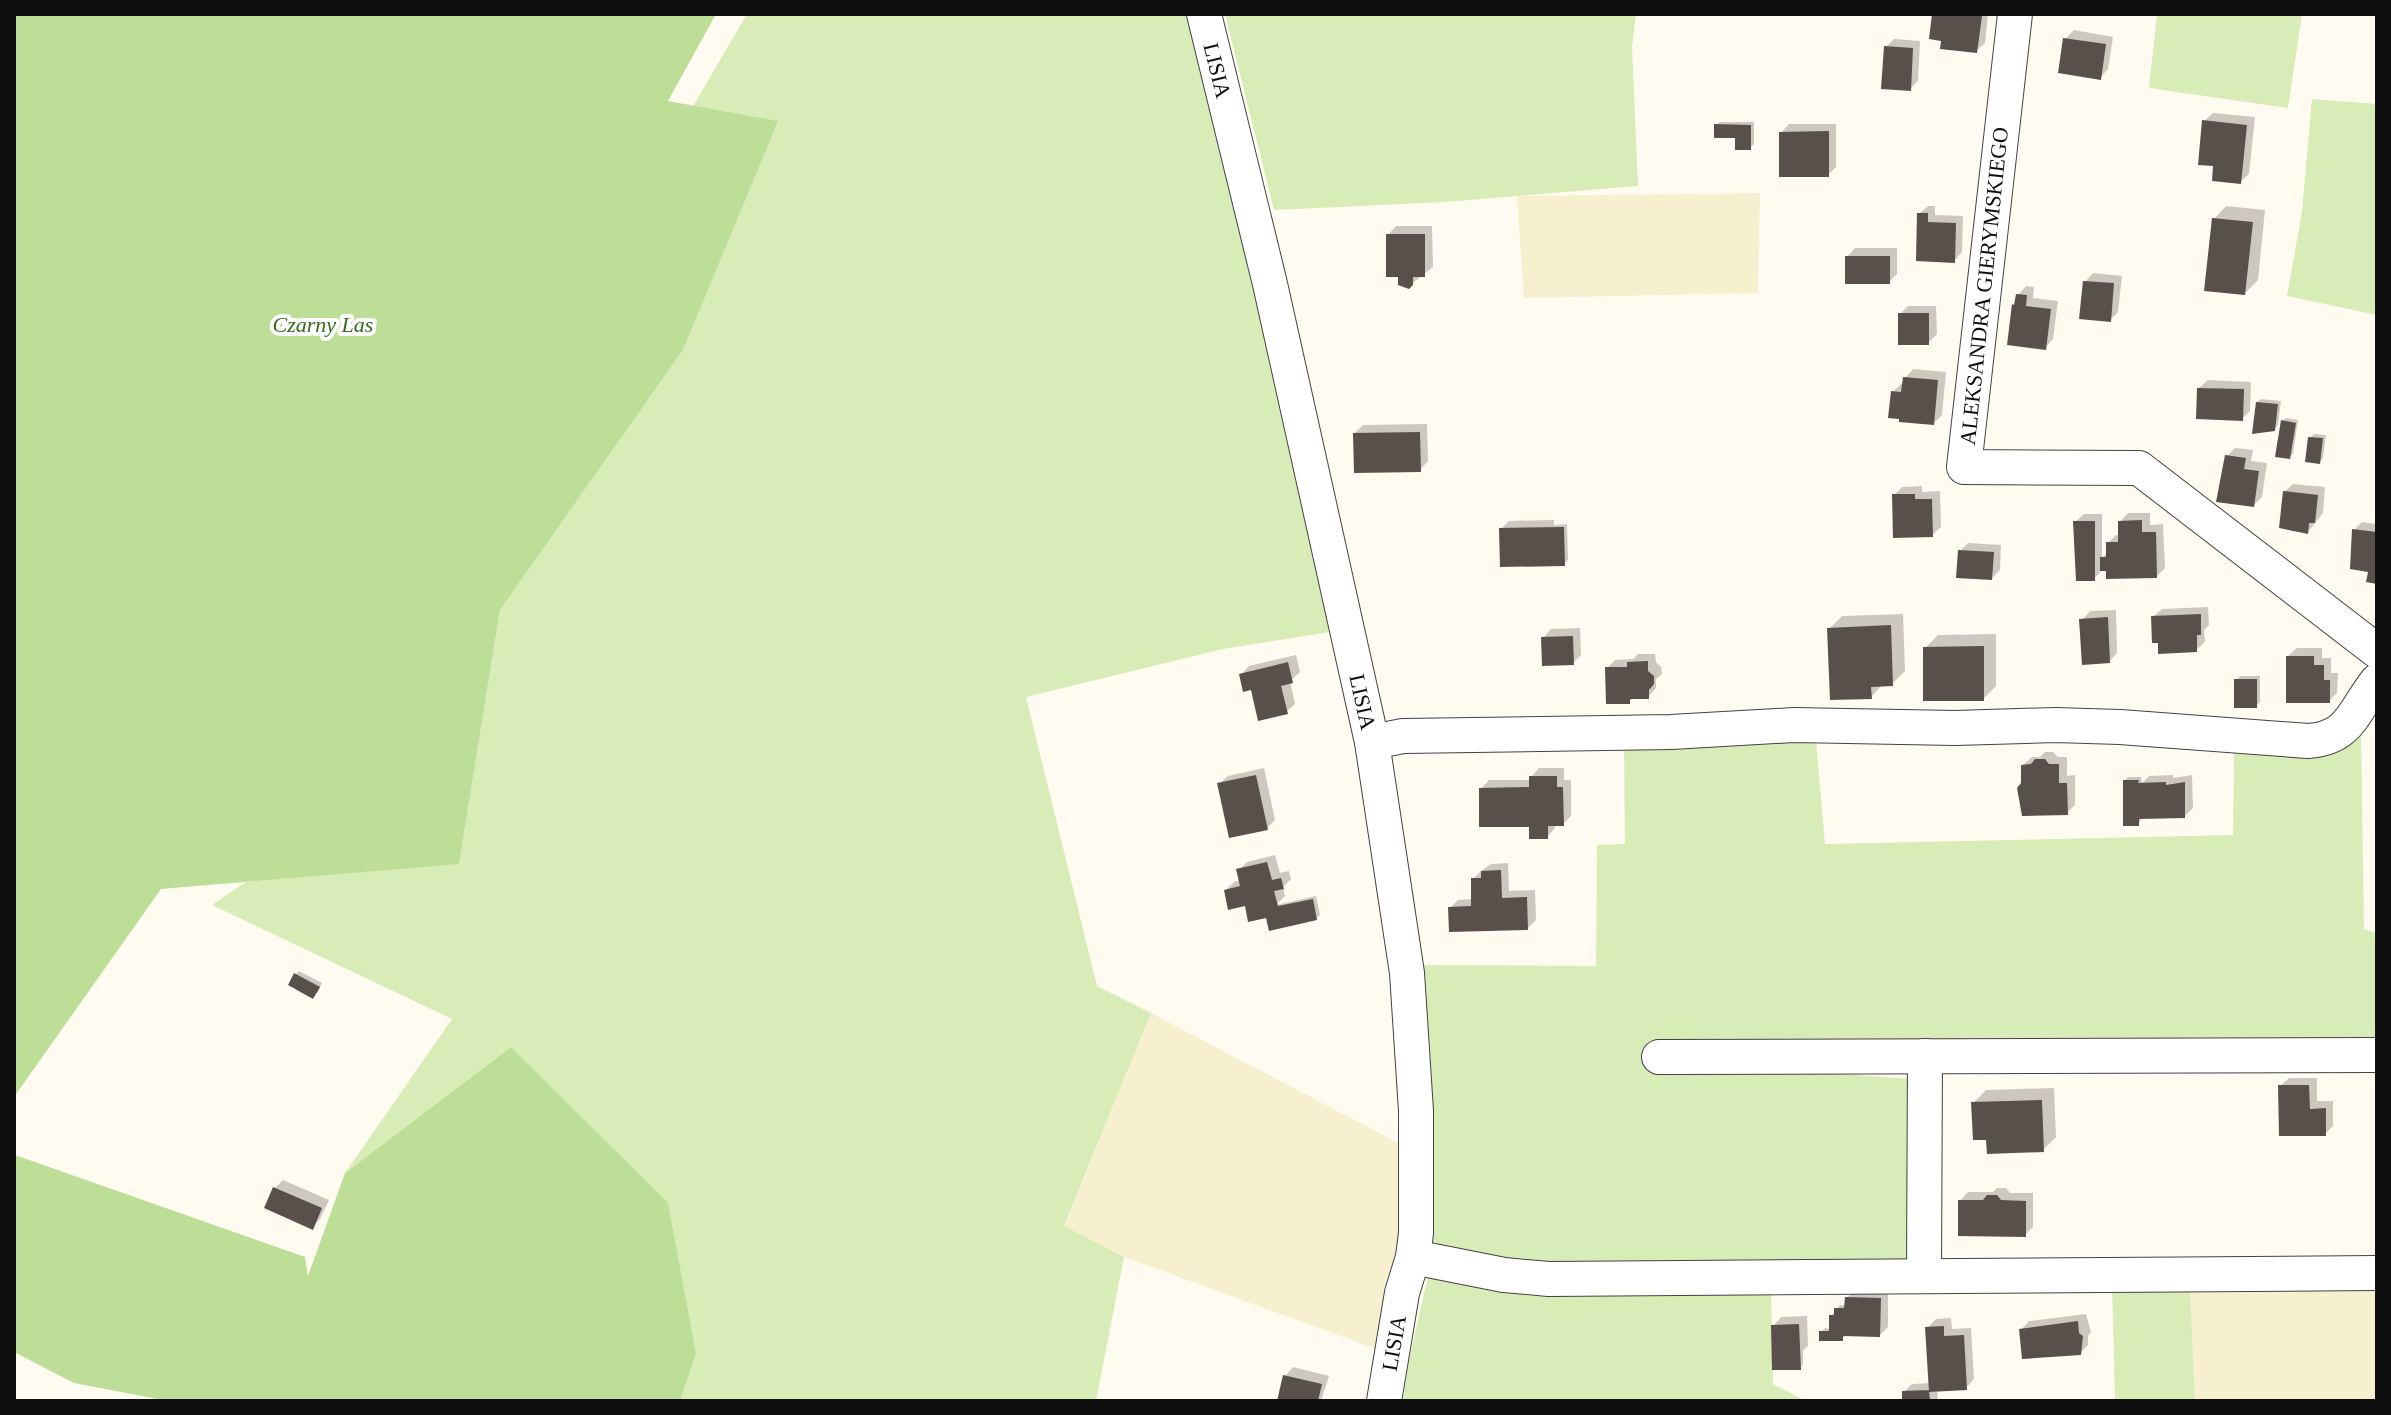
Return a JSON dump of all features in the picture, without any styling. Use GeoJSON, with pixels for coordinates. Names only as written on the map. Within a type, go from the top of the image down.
{"type":"FeatureCollection","features":[{"type":"Feature","properties":{"kind":"street","name":"LISIA"},"geometry":{"type":"LineString","coordinates":[[1204,14],[1270,284],[1372,742],[1403,934],[1411,1012],[1417,1181],[1413,1257],[1402,1293],[1384,1401]]}},
{"type":"Feature","properties":{"kind":"street","name":"ALEKSANDRA GIERYMSKIEGO"},"geometry":{"type":"LineString","coordinates":[[2015,14],[1964,467],[2139,468],[2377,651]]}},
{"type":"Feature","properties":{"kind":"street"},"geometry":{"type":"LineString","coordinates":[[1372,742],[1403,736],[1671,732],[1794,725],[2120,727],[2308,741],[2328,739],[2341,731],[2377,681]]}},
{"type":"Feature","properties":{"kind":"street"},"geometry":{"type":"LineString","coordinates":[[1659,1057],[2377,1055]]}},
{"type":"Feature","properties":{"kind":"street"},"geometry":{"type":"LineString","coordinates":[[1924,1274],[1925,1056]]}},
{"type":"Feature","properties":{"kind":"street"},"geometry":{"type":"LineString","coordinates":[[1413,1257],[1490,1273],[1549,1279],[2377,1273]]}},
{"type":"Feature","properties":{"kind":"shaded area"},"geometry":{"type":"Polygon","coordinates":[[[1760,193],[1758,293],[1524,298],[1517,196],[1760,193]]]}},
{"type":"Feature","properties":{"kind":"shaded area"},"geometry":{"type":"Polygon","coordinates":[[[1151,1013],[1410,1149],[1404,1225],[1382,1351],[1124,1257],[1064,1227],[1151,1013]]]}},
{"type":"Feature","properties":{"kind":"shaded area"},"geometry":{"type":"Polygon","coordinates":[[[2377,1282],[2377,1401],[2195,1401],[2190,1288],[2377,1282]]]}},
{"type":"Feature","properties":{"kind":"green space","name":"Czarny Las"},"geometry":{"type":"Polygon","coordinates":[[[14,14],[716,14],[668,101],[778,121],[683,350],[500,610],[459,864],[161,889],[14,1097],[14,14]]]}},
{"type":"Feature","properties":{"kind":"green space"},"geometry":{"type":"Polygon","coordinates":[[[747,14],[1195,14],[1330,632],[1223,649],[1026,697],[1097,986],[1151,1013],[1064,1226],[1124,1257],[1096,1401],[680,1401],[696,1354],[663,1199],[511,1047],[345,1173],[452,1019],[212,905],[246,882],[459,863],[500,610],[683,350],[777,121],[693,106],[747,14]]]}},
{"type":"Feature","properties":{"kind":"green space"},"geometry":{"type":"Polygon","coordinates":[[[1225,14],[1636,14],[1632,47],[1638,186],[1445,202],[1274,210],[1225,14]]]}},
{"type":"Feature","properties":{"kind":"green space"},"geometry":{"type":"Polygon","coordinates":[[[2157,14],[2302,14],[2288,108],[2149,88],[2157,14]]]}},
{"type":"Feature","properties":{"kind":"green space"},"geometry":{"type":"Polygon","coordinates":[[[2312,99],[2377,104],[2377,315],[2287,296],[2302,211],[2312,99]]]}},
{"type":"Feature","properties":{"kind":"green space"},"geometry":{"type":"Polygon","coordinates":[[[2361,728],[2364,929],[2377,933],[2377,1046],[1645,1049],[1647,1070],[1758,1068],[1911,1079],[1912,1263],[1641,1271],[1431,1251],[1416,965],[1596,966],[1597,845],[1625,844],[1624,747],[1816,740],[1825,844],[2233,835],[2234,751],[2361,728]]]}},
{"type":"Feature","properties":{"kind":"green space"},"geometry":{"type":"Polygon","coordinates":[[[511,1047],[668,1203],[696,1354],[680,1401],[168,1401],[74,1383],[14,1352],[15,1155],[305,1257],[308,1276],[345,1173],[511,1047]]]}},
{"type":"Feature","properties":{"kind":"green space"},"geometry":{"type":"Polygon","coordinates":[[[1428,1276],[1771,1286],[1773,1384],[1806,1401],[1403,1401],[1428,1276]]]}},
{"type":"Feature","properties":{"kind":"green space"},"geometry":{"type":"Polygon","coordinates":[[[2112,1280],[2190,1288],[2195,1401],[2115,1401],[2112,1280]]]}},
{"type":"Feature","properties":{"kind":"building"},"geometry":{"type":"Polygon","coordinates":[[[1932,14],[1982,16],[1977,53],[1940,49],[1941,41],[1929,39],[1932,14]]]}},
{"type":"Feature","properties":{"kind":"building"},"geometry":{"type":"Polygon","coordinates":[[[2063,38],[2106,44],[2101,80],[2058,73],[2063,38]]]}},
{"type":"Feature","properties":{"kind":"building"},"geometry":{"type":"Polygon","coordinates":[[[1884,46],[1913,48],[1911,91],[1881,89],[1884,46]]]}},
{"type":"Feature","properties":{"kind":"building"},"geometry":{"type":"Polygon","coordinates":[[[2202,120],[2247,125],[2241,184],[2212,181],[2213,166],[2198,165],[2202,120]]]}},
{"type":"Feature","properties":{"kind":"building"},"geometry":{"type":"Polygon","coordinates":[[[1714,124],[1751,125],[1751,150],[1735,150],[1735,138],[1714,138],[1714,124]]]}},
{"type":"Feature","properties":{"kind":"building"},"geometry":{"type":"Polygon","coordinates":[[[1829,131],[1829,177],[1779,177],[1779,132],[1829,131]]]}},
{"type":"Feature","properties":{"kind":"building"},"geometry":{"type":"Polygon","coordinates":[[[1917,213],[1928,213],[1928,222],[1956,223],[1955,263],[1916,261],[1917,213]]]}},
{"type":"Feature","properties":{"kind":"building"},"geometry":{"type":"Polygon","coordinates":[[[2212,218],[2253,222],[2245,295],[2204,291],[2212,218]]]}},
{"type":"Feature","properties":{"kind":"building"},"geometry":{"type":"Polygon","coordinates":[[[1386,234],[1425,234],[1425,277],[1413,277],[1413,285],[1409,289],[1398,285],[1398,277],[1386,277],[1386,234]]]}},
{"type":"Feature","properties":{"kind":"building"},"geometry":{"type":"Polygon","coordinates":[[[1845,256],[1890,256],[1890,284],[1845,284],[1845,256]]]}},
{"type":"Feature","properties":{"kind":"building"},"geometry":{"type":"Polygon","coordinates":[[[2083,281],[2114,283],[2111,322],[2079,319],[2083,281]]]}},
{"type":"Feature","properties":{"kind":"building"},"geometry":{"type":"Polygon","coordinates":[[[2016,294],[2027,295],[2026,306],[2051,309],[2046,350],[2007,345],[2016,294]]]}},
{"type":"Feature","properties":{"kind":"building"},"geometry":{"type":"Polygon","coordinates":[[[1898,313],[1929,313],[1929,345],[1898,345],[1898,313]]]}},
{"type":"Feature","properties":{"kind":"building"},"geometry":{"type":"Polygon","coordinates":[[[1903,377],[1938,380],[1934,425],[1888,418],[1891,391],[1901,392],[1903,377]]]}},
{"type":"Feature","properties":{"kind":"building"},"geometry":{"type":"Polygon","coordinates":[[[2197,388],[2244,389],[2243,421],[2196,419],[2197,388]]]}},
{"type":"Feature","properties":{"kind":"building"},"geometry":{"type":"Polygon","coordinates":[[[2256,402],[2278,404],[2275,431],[2252,434],[2256,402]]]}},
{"type":"Feature","properties":{"kind":"building"},"geometry":{"type":"Polygon","coordinates":[[[2281,420],[2296,423],[2290,459],[2275,457],[2281,420]]]}},
{"type":"Feature","properties":{"kind":"building"},"geometry":{"type":"Polygon","coordinates":[[[1420,432],[1421,472],[1354,473],[1353,433],[1420,432]]]}},
{"type":"Feature","properties":{"kind":"building"},"geometry":{"type":"Polygon","coordinates":[[[2308,437],[2323,438],[2320,464],[2305,462],[2308,437]]]}},
{"type":"Feature","properties":{"kind":"building"},"geometry":{"type":"Polygon","coordinates":[[[2225,455],[2246,458],[2244,469],[2259,471],[2254,507],[2216,502],[2225,455]]]}},
{"type":"Feature","properties":{"kind":"building"},"geometry":{"type":"Polygon","coordinates":[[[2283,491],[2318,495],[2315,523],[2309,523],[2308,534],[2279,528],[2283,491]]]}},
{"type":"Feature","properties":{"kind":"building"},"geometry":{"type":"Polygon","coordinates":[[[1892,494],[1915,494],[1915,499],[1932,499],[1933,537],[1893,538],[1892,494]]]}},
{"type":"Feature","properties":{"kind":"building"},"geometry":{"type":"Polygon","coordinates":[[[2142,520],[2142,532],[2156,532],[2157,578],[2106,579],[2106,571],[2100,571],[2100,557],[2106,557],[2106,542],[2118,542],[2118,521],[2142,520]]]}},
{"type":"Feature","properties":{"kind":"building"},"geometry":{"type":"Polygon","coordinates":[[[2073,521],[2095,521],[2095,581],[2076,581],[2073,521]]]}},
{"type":"Feature","properties":{"kind":"building"},"geometry":{"type":"Polygon","coordinates":[[[1564,527],[1565,566],[1500,567],[1499,528],[1564,527]]]}},
{"type":"Feature","properties":{"kind":"building"},"geometry":{"type":"Polygon","coordinates":[[[2352,529],[2377,532],[2377,584],[2366,582],[2368,572],[2350,569],[2352,529]]]}},
{"type":"Feature","properties":{"kind":"building"},"geometry":{"type":"Polygon","coordinates":[[[1958,550],[1994,552],[1992,580],[1956,578],[1958,550]]]}},
{"type":"Feature","properties":{"kind":"building"},"geometry":{"type":"Polygon","coordinates":[[[2201,614],[2197,652],[2158,654],[2158,643],[2152,643],[2151,616],[2201,614]]]}},
{"type":"Feature","properties":{"kind":"building"},"geometry":{"type":"Polygon","coordinates":[[[2108,617],[2110,663],[2082,665],[2079,619],[2108,617]]]}},
{"type":"Feature","properties":{"kind":"building"},"geometry":{"type":"Polygon","coordinates":[[[1891,625],[1893,686],[1871,687],[1872,699],[1830,700],[1827,628],[1891,625]]]}},
{"type":"Feature","properties":{"kind":"building"},"geometry":{"type":"Polygon","coordinates":[[[1573,636],[1574,665],[1542,666],[1541,637],[1573,636]]]}},
{"type":"Feature","properties":{"kind":"building"},"geometry":{"type":"Polygon","coordinates":[[[1984,646],[1984,701],[1923,701],[1923,647],[1984,646]]]}},
{"type":"Feature","properties":{"kind":"building"},"geometry":{"type":"Polygon","coordinates":[[[2286,656],[2314,656],[2314,665],[2324,665],[2324,680],[2330,680],[2330,703],[2286,703],[2286,656]]]}},
{"type":"Feature","properties":{"kind":"building"},"geometry":{"type":"Polygon","coordinates":[[[1648,661],[1648,671],[1654,676],[1649,699],[1630,699],[1630,704],[1606,704],[1605,667],[1627,667],[1627,662],[1648,661]]]}},
{"type":"Feature","properties":{"kind":"building"},"geometry":{"type":"Polygon","coordinates":[[[1288,662],[1293,683],[1281,686],[1288,714],[1258,721],[1251,690],[1243,692],[1239,674],[1288,662]]]}},
{"type":"Feature","properties":{"kind":"building"},"geometry":{"type":"Polygon","coordinates":[[[2234,679],[2257,679],[2257,708],[2234,708],[2234,679]]]}},
{"type":"Feature","properties":{"kind":"building"},"geometry":{"type":"Polygon","coordinates":[[[2035,759],[2059,764],[2059,783],[2067,783],[2068,815],[2022,816],[2017,788],[2021,783],[2021,765],[2031,764],[2035,759]]]}},
{"type":"Feature","properties":{"kind":"building"},"geometry":{"type":"Polygon","coordinates":[[[1256,775],[1268,830],[1229,838],[1217,783],[1256,775]]]}},
{"type":"Feature","properties":{"kind":"building"},"geometry":{"type":"Polygon","coordinates":[[[1529,776],[1557,776],[1557,787],[1563,787],[1564,826],[1548,826],[1548,839],[1529,839],[1529,827],[1479,827],[1479,788],[1529,787],[1529,776]]]}},
{"type":"Feature","properties":{"kind":"building"},"geometry":{"type":"Polygon","coordinates":[[[2123,780],[2166,782],[2166,785],[2185,782],[2185,818],[2139,819],[2139,826],[2123,826],[2123,780]]]}},
{"type":"Feature","properties":{"kind":"building"},"geometry":{"type":"Polygon","coordinates":[[[1267,862],[1272,880],[1281,878],[1284,889],[1274,891],[1278,906],[1313,899],[1317,920],[1269,931],[1266,918],[1248,922],[1245,906],[1228,910],[1224,890],[1240,886],[1236,869],[1267,862]]]}},
{"type":"Feature","properties":{"kind":"building"},"geometry":{"type":"Polygon","coordinates":[[[1501,870],[1502,898],[1527,897],[1528,930],[1449,932],[1448,907],[1471,906],[1471,878],[1481,878],[1481,871],[1501,870]]]}},
{"type":"Feature","properties":{"kind":"building"},"geometry":{"type":"Polygon","coordinates":[[[294,973],[320,987],[313,999],[288,985],[294,973]]]}},
{"type":"Feature","properties":{"kind":"building"},"geometry":{"type":"Polygon","coordinates":[[[2278,1085],[2309,1085],[2310,1109],[2326,1108],[2326,1136],[2279,1136],[2278,1085]]]}},
{"type":"Feature","properties":{"kind":"building"},"geometry":{"type":"Polygon","coordinates":[[[2042,1100],[2044,1152],[1987,1154],[1986,1140],[1973,1140],[1971,1102],[2042,1100]]]}},
{"type":"Feature","properties":{"kind":"building"},"geometry":{"type":"Polygon","coordinates":[[[273,1187],[322,1208],[313,1230],[264,1208],[273,1187]]]}},
{"type":"Feature","properties":{"kind":"building"},"geometry":{"type":"Polygon","coordinates":[[[1987,1195],[1997,1195],[2001,1200],[2026,1201],[2026,1237],[1958,1236],[1958,1200],[1983,1200],[1987,1195]]]}},
{"type":"Feature","properties":{"kind":"building"},"geometry":{"type":"Polygon","coordinates":[[[1845,1297],[1881,1298],[1880,1337],[1843,1336],[1843,1341],[1819,1341],[1819,1331],[1829,1331],[1829,1315],[1834,1315],[1834,1308],[1844,1308],[1845,1297]]]}},
{"type":"Feature","properties":{"kind":"building"},"geometry":{"type":"Polygon","coordinates":[[[2078,1321],[2079,1333],[2083,1336],[2081,1355],[2022,1359],[2019,1329],[2078,1321]]]}},
{"type":"Feature","properties":{"kind":"building"},"geometry":{"type":"Polygon","coordinates":[[[1799,1324],[1801,1370],[1772,1370],[1771,1325],[1799,1324]]]}},
{"type":"Feature","properties":{"kind":"building"},"geometry":{"type":"Polygon","coordinates":[[[1944,1326],[1944,1336],[1964,1335],[1967,1390],[1929,1392],[1925,1327],[1944,1326]]]}},
{"type":"Feature","properties":{"kind":"building"},"geometry":{"type":"Polygon","coordinates":[[[1283,1375],[1322,1384],[1318,1401],[1277,1401],[1283,1375]]]}},
{"type":"Feature","properties":{"kind":"building"},"geometry":{"type":"Polygon","coordinates":[[[1929,1390],[1930,1401],[1902,1401],[1902,1391],[1929,1390]]]}}]}
